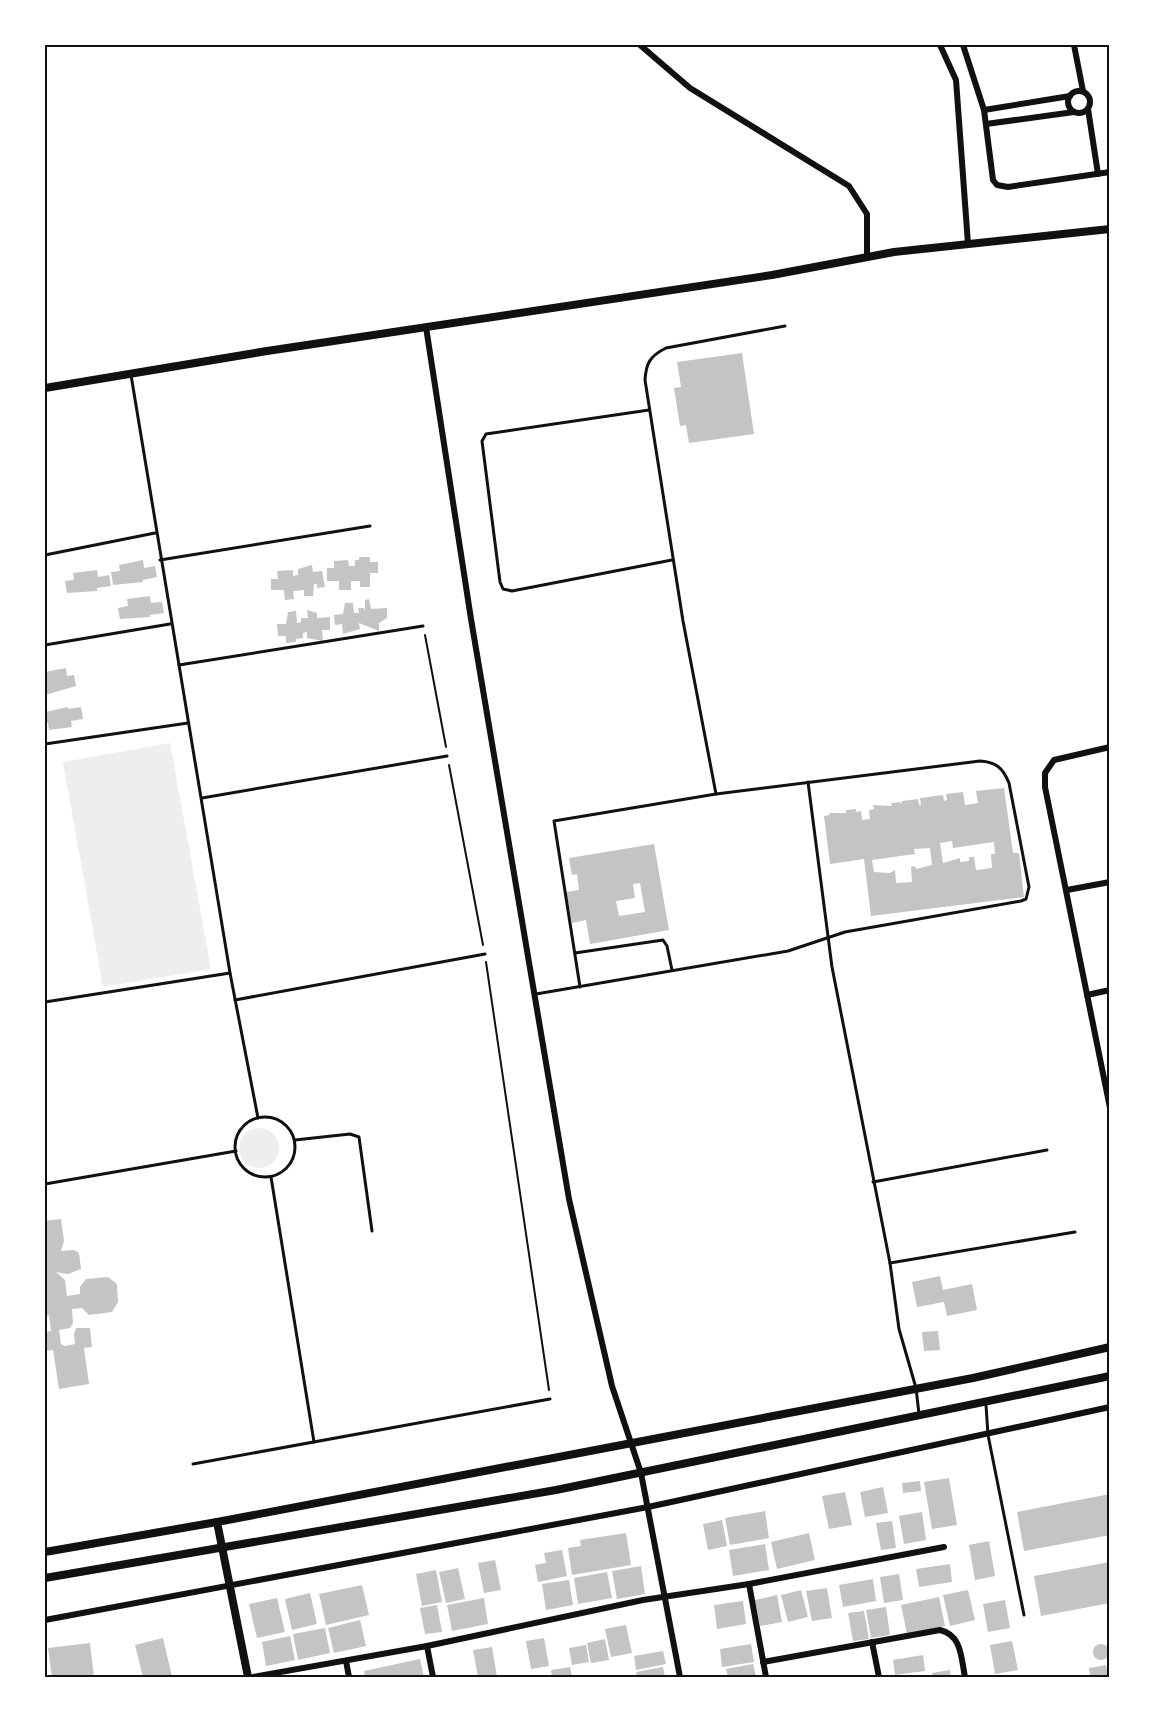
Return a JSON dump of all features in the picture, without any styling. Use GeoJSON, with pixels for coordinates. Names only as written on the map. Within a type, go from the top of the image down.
{"type":"FeatureCollection","features":[{"type":"Feature","properties":{"kind":"main road"},"geometry":{"type":"LineString","coordinates":[[45,1552],[217,1522],[973,1378],[1110,1347]]}},
{"type":"Feature","properties":{"kind":"main road"},"geometry":{"type":"LineString","coordinates":[[45,1578],[556,1490],[1110,1377]]}},
{"type":"Feature","properties":{"kind":"street"},"geometry":{"type":"LineString","coordinates":[[640,45],[690,88],[849,186],[867,214],[867,257]]}},
{"type":"Feature","properties":{"kind":"street"},"geometry":{"type":"LineString","coordinates":[[940,45],[956,80],[968,244]]}},
{"type":"Feature","properties":{"kind":"street"},"geometry":{"type":"LineString","coordinates":[[963,45],[984,110],[993,180],[997,185],[1008,187],[1110,172]]}},
{"type":"Feature","properties":{"kind":"street"},"geometry":{"type":"LineString","coordinates":[[1074,45],[1083,91],[1090,99],[1088,109],[1098,174]]}},
{"type":"Feature","properties":{"kind":"street"},"geometry":{"type":"LineString","coordinates":[[984,110],[1070,96],[1076,91],[1083,91]]}},
{"type":"Feature","properties":{"kind":"street"},"geometry":{"type":"LineString","coordinates":[[1070,96],[1068,103],[1074,112]]}},
{"type":"Feature","properties":{"kind":"street"},"geometry":{"type":"LineString","coordinates":[[986,124],[1074,112],[1082,113],[1088,109]]}},
{"type":"Feature","properties":{"kind":"street"},"geometry":{"type":"LineString","coordinates":[[45,388],[772,275],[867,257],[1110,229]]}},
{"type":"Feature","properties":{"kind":"street"},"geometry":{"type":"LineString","coordinates":[[426,327],[471,619],[569,1199],[612,1386],[629,1444],[641,1473],[680,1677]]}},
{"type":"Feature","properties":{"kind":"street"},"geometry":{"type":"LineString","coordinates":[[1110,747],[1054,760],[1045,773],[1045,787],[1110,1108]]}},
{"type":"Feature","properties":{"kind":"street"},"geometry":{"type":"LineString","coordinates":[[1067,890],[1110,882]]}},
{"type":"Feature","properties":{"kind":"street"},"geometry":{"type":"LineString","coordinates":[[1088,994],[1110,990]]}},
{"type":"Feature","properties":{"kind":"street"},"geometry":{"type":"LineString","coordinates":[[45,1620],[648,1508],[1110,1407]]}},
{"type":"Feature","properties":{"kind":"street"},"geometry":{"type":"LineString","coordinates":[[217,1522],[248,1677]]}},
{"type":"Feature","properties":{"kind":"street"},"geometry":{"type":"LineString","coordinates":[[253,1677],[427,1646],[666,1596],[749,1584],[944,1547]]}},
{"type":"Feature","properties":{"kind":"street"},"geometry":{"type":"LineString","coordinates":[[749,1584],[766,1677]]}},
{"type":"Feature","properties":{"kind":"street"},"geometry":{"type":"LineString","coordinates":[[763,1662],[940,1630],[950,1633],[958,1641],[965,1677]]}},
{"type":"Feature","properties":{"kind":"street"},"geometry":{"type":"LineString","coordinates":[[872,1642],[879,1677]]}},
{"type":"Feature","properties":{"kind":"street"},"geometry":{"type":"LineString","coordinates":[[427,1646],[433,1677]]}},
{"type":"Feature","properties":{"kind":"street"},"geometry":{"type":"LineString","coordinates":[[346,1660],[349,1677]]}},
{"type":"Feature","properties":{"kind":"lane"},"geometry":{"type":"LineString","coordinates":[[716,794],[673,560],[645,380],[646,365],[654,354],[666,348],[786,326]]}},
{"type":"Feature","properties":{"kind":"lane"},"geometry":{"type":"LineString","coordinates":[[131,374],[230,973],[258,1118]]}},
{"type":"Feature","properties":{"kind":"lane"},"geometry":{"type":"LineString","coordinates":[[650,410],[486,434],[482,441],[500,582],[503,589],[512,591],[673,560]]}},
{"type":"Feature","properties":{"kind":"lane"},"geometry":{"type":"LineString","coordinates":[[160,560],[370,526]]}},
{"type":"Feature","properties":{"kind":"lane"},"geometry":{"type":"LineString","coordinates":[[45,555],[156,533]]}},
{"type":"Feature","properties":{"kind":"lane"},"geometry":{"type":"LineString","coordinates":[[45,645],[171,624]]}},
{"type":"Feature","properties":{"kind":"lane"},"geometry":{"type":"LineString","coordinates":[[179,665],[423,626]]}},
{"type":"Feature","properties":{"kind":"lane"},"geometry":{"type":"LineString","coordinates":[[45,744],[188,723]]}},
{"type":"Feature","properties":{"kind":"lane"},"geometry":{"type":"LineString","coordinates":[[202,798],[447,756]]}},
{"type":"Feature","properties":{"kind":"lane"},"geometry":{"type":"LineString","coordinates":[[536,994],[580,987],[672,970],[788,951],[862,928],[1021,902],[1026,899],[1029,887],[1009,783],[1004,770],[996,764],[980,760],[716,794],[554,821],[580,987]]}},
{"type":"Feature","properties":{"kind":"lane"},"geometry":{"type":"LineString","coordinates":[[808,782],[829,937],[873,1182],[890,1263],[899,1329],[916,1388],[919,1416]]}},
{"type":"Feature","properties":{"kind":"lane"},"geometry":{"type":"LineString","coordinates":[[575,952],[663,940],[667,946],[672,970]]}},
{"type":"Feature","properties":{"kind":"lane"},"geometry":{"type":"LineString","coordinates":[[235,1000],[485,954]]}},
{"type":"Feature","properties":{"kind":"lane"},"geometry":{"type":"LineString","coordinates":[[45,1002],[230,973]]}},
{"type":"Feature","properties":{"kind":"lane"},"geometry":{"type":"LineString","coordinates":[[268,1117],[285,1125],[295,1140],[293,1159],[280,1173],[272,1176],[262,1177],[245,1170],[236,1151],[238,1136],[243,1128],[258,1118],[268,1117]]}},
{"type":"Feature","properties":{"kind":"lane"},"geometry":{"type":"LineString","coordinates":[[295,1140],[350,1134],[359,1137],[372,1231]]}},
{"type":"Feature","properties":{"kind":"lane"},"geometry":{"type":"LineString","coordinates":[[873,1182],[1047,1150]]}},
{"type":"Feature","properties":{"kind":"lane"},"geometry":{"type":"LineString","coordinates":[[45,1184],[236,1151]]}},
{"type":"Feature","properties":{"kind":"lane"},"geometry":{"type":"LineString","coordinates":[[272,1176],[314,1442]]}},
{"type":"Feature","properties":{"kind":"lane"},"geometry":{"type":"LineString","coordinates":[[890,1263],[1076,1232]]}},
{"type":"Feature","properties":{"kind":"lane"},"geometry":{"type":"LineString","coordinates":[[193,1464],[550,1399]]}},
{"type":"Feature","properties":{"kind":"lane"},"geometry":{"type":"LineString","coordinates":[[985,1402],[988,1435],[1024,1615]]}},
{"type":"Feature","properties":{"kind":"path"},"geometry":{"type":"LineString","coordinates":[[423,626],[485,954],[550,1399]]}},
{"type":"Feature","properties":{"kind":"shaded area"},"geometry":{"type":"Polygon","coordinates":[[[170,743],[211,969],[103,987],[63,762],[170,743]]]}},
{"type":"Feature","properties":{"kind":"shaded area"},"geometry":{"type":"Polygon","coordinates":[[[259,1128],[267,1129],[273,1134],[278,1140],[278,1156],[273,1162],[267,1167],[259,1168],[251,1167],[245,1162],[240,1156],[239,1148],[240,1140],[245,1134],[251,1129],[259,1128]]]}},
{"type":"Feature","properties":{"kind":"building"},"geometry":{"type":"Polygon","coordinates":[[[742,353],[754,434],[689,443],[686,425],[680,426],[674,388],[681,387],[677,362],[742,353]]]}},
{"type":"Feature","properties":{"kind":"building"},"geometry":{"type":"Polygon","coordinates":[[[359,557],[370,557],[370,562],[378,562],[378,573],[370,573],[370,587],[360,587],[360,581],[351,581],[351,590],[339,590],[339,581],[327,581],[327,568],[334,568],[334,561],[348,560],[349,566],[355,566],[355,560],[359,560],[359,557]]]}},
{"type":"Feature","properties":{"kind":"building"},"geometry":{"type":"Polygon","coordinates":[[[143,560],[144,568],[155,566],[157,577],[143,580],[143,582],[113,585],[111,572],[120,571],[119,565],[143,560]]]}},
{"type":"Feature","properties":{"kind":"building"},"geometry":{"type":"Polygon","coordinates":[[[312,565],[313,572],[322,571],[325,587],[317,588],[317,584],[314,584],[313,596],[304,596],[304,590],[293,591],[294,599],[285,600],[284,590],[271,590],[271,579],[278,579],[277,571],[293,570],[293,576],[298,575],[298,569],[312,565]]]}},
{"type":"Feature","properties":{"kind":"building"},"geometry":{"type":"Polygon","coordinates":[[[97,570],[98,577],[109,575],[111,586],[97,588],[97,591],[67,593],[65,581],[74,580],[73,573],[97,570]]]}},
{"type":"Feature","properties":{"kind":"building"},"geometry":{"type":"Polygon","coordinates":[[[150,596],[151,603],[162,602],[164,613],[150,615],[150,617],[120,619],[118,608],[128,606],[127,599],[150,596]]]}},
{"type":"Feature","properties":{"kind":"building"},"geometry":{"type":"Polygon","coordinates":[[[369,599],[371,609],[387,608],[387,618],[379,623],[379,631],[359,623],[360,629],[343,634],[342,624],[335,625],[334,615],[343,614],[345,603],[353,603],[354,613],[359,613],[358,608],[364,608],[365,612],[365,600],[369,599]]]}},
{"type":"Feature","properties":{"kind":"building"},"geometry":{"type":"Polygon","coordinates":[[[307,610],[317,613],[317,618],[330,617],[330,630],[322,630],[323,641],[307,638],[307,632],[303,633],[303,638],[296,639],[296,642],[286,643],[286,636],[278,636],[277,624],[286,624],[288,612],[296,611],[297,623],[301,622],[301,618],[308,618],[307,610]]]}},
{"type":"Feature","properties":{"kind":"building"},"geometry":{"type":"Polygon","coordinates":[[[66,668],[67,676],[74,675],[76,686],[45,695],[45,672],[66,668]]]}},
{"type":"Feature","properties":{"kind":"building"},"geometry":{"type":"Polygon","coordinates":[[[68,707],[68,709],[81,707],[83,719],[71,721],[72,727],[49,730],[48,723],[45,723],[45,712],[68,707]]]}},
{"type":"Feature","properties":{"kind":"building"},"geometry":{"type":"Polygon","coordinates":[[[1004,788],[1013,853],[1019,853],[1024,897],[871,916],[864,859],[830,864],[824,816],[830,815],[829,813],[846,813],[846,810],[856,809],[856,812],[861,811],[862,820],[870,819],[869,810],[874,809],[873,805],[892,806],[891,803],[900,802],[900,805],[902,801],[918,799],[921,805],[920,798],[943,795],[944,801],[947,800],[946,794],[963,792],[965,805],[978,803],[976,791],[1004,788]],[[952,841],[940,843],[943,863],[960,858],[960,862],[969,861],[969,857],[974,857],[976,870],[992,868],[991,854],[995,854],[994,842],[953,848],[952,841]],[[930,848],[914,849],[915,854],[872,860],[874,872],[890,873],[895,870],[896,883],[912,882],[911,867],[915,866],[916,869],[932,865],[930,848]]]}},
{"type":"Feature","properties":{"kind":"building"},"geometry":{"type":"Polygon","coordinates":[[[654,844],[669,930],[590,944],[586,920],[572,923],[566,892],[579,890],[577,874],[572,875],[569,858],[654,844]],[[640,883],[633,884],[635,898],[616,901],[619,916],[645,912],[640,883]]]}},
{"type":"Feature","properties":{"kind":"building"},"geometry":{"type":"Polygon","coordinates":[[[61,1219],[64,1241],[61,1251],[74,1250],[79,1253],[81,1269],[68,1274],[56,1272],[65,1280],[67,1296],[80,1294],[80,1287],[86,1279],[108,1277],[117,1284],[118,1302],[112,1312],[89,1315],[82,1308],[72,1309],[73,1323],[70,1328],[59,1330],[61,1344],[65,1346],[75,1344],[76,1328],[90,1328],[92,1347],[84,1348],[89,1384],[59,1389],[53,1350],[45,1351],[45,1332],[51,1331],[49,1315],[45,1316],[45,1221],[61,1219]]]}},
{"type":"Feature","properties":{"kind":"building"},"geometry":{"type":"Polygon","coordinates":[[[940,1276],[943,1290],[972,1284],[977,1310],[947,1316],[944,1302],[917,1307],[912,1282],[940,1276]]]}},
{"type":"Feature","properties":{"kind":"building"},"geometry":{"type":"Polygon","coordinates":[[[938,1331],[940,1350],[924,1351],[922,1332],[938,1331]]]}},
{"type":"Feature","properties":{"kind":"building"},"geometry":{"type":"Polygon","coordinates":[[[949,1478],[957,1525],[932,1529],[924,1482],[949,1478]]]}},
{"type":"Feature","properties":{"kind":"building"},"geometry":{"type":"Polygon","coordinates":[[[920,1481],[921,1491],[903,1493],[902,1483],[920,1481]]]}},
{"type":"Feature","properties":{"kind":"building"},"geometry":{"type":"Polygon","coordinates":[[[883,1487],[888,1513],[865,1517],[860,1492],[883,1487]]]}},
{"type":"Feature","properties":{"kind":"building"},"geometry":{"type":"Polygon","coordinates":[[[845,1492],[852,1525],[829,1529],[822,1496],[845,1492]]]}},
{"type":"Feature","properties":{"kind":"building"},"geometry":{"type":"Polygon","coordinates":[[[1110,1494],[1110,1535],[1024,1551],[1017,1512],[1110,1494]]]}},
{"type":"Feature","properties":{"kind":"building"},"geometry":{"type":"Polygon","coordinates":[[[765,1511],[769,1538],[730,1545],[725,1518],[765,1511]]]}},
{"type":"Feature","properties":{"kind":"building"},"geometry":{"type":"Polygon","coordinates":[[[922,1512],[926,1540],[904,1544],[899,1516],[922,1512]]]}},
{"type":"Feature","properties":{"kind":"building"},"geometry":{"type":"Polygon","coordinates":[[[722,1520],[727,1546],[708,1550],[703,1524],[722,1520]]]}},
{"type":"Feature","properties":{"kind":"building"},"geometry":{"type":"Polygon","coordinates":[[[892,1521],[896,1548],[881,1550],[876,1523],[892,1521]]]}},
{"type":"Feature","properties":{"kind":"building"},"geometry":{"type":"Polygon","coordinates":[[[626,1533],[631,1565],[572,1575],[568,1548],[581,1546],[580,1540],[626,1533]]]}},
{"type":"Feature","properties":{"kind":"building"},"geometry":{"type":"Polygon","coordinates":[[[809,1533],[815,1560],[777,1569],[771,1542],[809,1533]]]}},
{"type":"Feature","properties":{"kind":"building"},"geometry":{"type":"Polygon","coordinates":[[[989,1541],[995,1576],[975,1580],[969,1545],[989,1541]]]}},
{"type":"Feature","properties":{"kind":"building"},"geometry":{"type":"Polygon","coordinates":[[[765,1544],[769,1570],[733,1576],[729,1550],[765,1544]]]}},
{"type":"Feature","properties":{"kind":"building"},"geometry":{"type":"Polygon","coordinates":[[[562,1550],[567,1576],[538,1582],[535,1565],[546,1563],[544,1553],[562,1550]]]}},
{"type":"Feature","properties":{"kind":"building"},"geometry":{"type":"Polygon","coordinates":[[[495,1560],[501,1590],[484,1593],[478,1563],[495,1560]]]}},
{"type":"Feature","properties":{"kind":"building"},"geometry":{"type":"Polygon","coordinates":[[[1110,1562],[1110,1603],[1041,1616],[1034,1576],[1110,1562]]]}},
{"type":"Feature","properties":{"kind":"building"},"geometry":{"type":"Polygon","coordinates":[[[950,1564],[952,1582],[919,1587],[916,1569],[950,1564]]]}},
{"type":"Feature","properties":{"kind":"building"},"geometry":{"type":"Polygon","coordinates":[[[641,1566],[645,1594],[617,1599],[612,1571],[641,1566]]]}},
{"type":"Feature","properties":{"kind":"building"},"geometry":{"type":"Polygon","coordinates":[[[458,1568],[465,1599],[446,1603],[439,1572],[458,1568]]]}},
{"type":"Feature","properties":{"kind":"building"},"geometry":{"type":"Polygon","coordinates":[[[436,1570],[442,1602],[422,1606],[416,1574],[436,1570]]]}},
{"type":"Feature","properties":{"kind":"building"},"geometry":{"type":"Polygon","coordinates":[[[607,1572],[612,1598],[578,1604],[574,1578],[607,1572]]]}},
{"type":"Feature","properties":{"kind":"building"},"geometry":{"type":"Polygon","coordinates":[[[899,1574],[903,1600],[884,1603],[880,1577],[899,1574]]]}},
{"type":"Feature","properties":{"kind":"building"},"geometry":{"type":"Polygon","coordinates":[[[873,1579],[876,1601],[843,1607],[839,1585],[873,1579]]]}},
{"type":"Feature","properties":{"kind":"building"},"geometry":{"type":"Polygon","coordinates":[[[569,1580],[573,1605],[546,1610],[542,1584],[569,1580]]]}},
{"type":"Feature","properties":{"kind":"building"},"geometry":{"type":"Polygon","coordinates":[[[362,1585],[369,1615],[326,1625],[319,1594],[362,1585]]]}},
{"type":"Feature","properties":{"kind":"building"},"geometry":{"type":"Polygon","coordinates":[[[827,1588],[832,1618],[812,1621],[806,1591],[827,1588]]]}},
{"type":"Feature","properties":{"kind":"building"},"geometry":{"type":"Polygon","coordinates":[[[801,1590],[808,1617],[788,1622],[781,1595],[801,1590]]]}},
{"type":"Feature","properties":{"kind":"building"},"geometry":{"type":"Polygon","coordinates":[[[968,1590],[975,1620],[950,1626],[943,1595],[968,1590]]]}},
{"type":"Feature","properties":{"kind":"building"},"geometry":{"type":"Polygon","coordinates":[[[310,1593],[317,1624],[292,1630],[285,1599],[310,1593]]]}},
{"type":"Feature","properties":{"kind":"building"},"geometry":{"type":"Polygon","coordinates":[[[777,1595],[782,1622],[760,1626],[755,1600],[777,1595]]]}},
{"type":"Feature","properties":{"kind":"building"},"geometry":{"type":"Polygon","coordinates":[[[939,1597],[945,1626],[907,1634],[901,1605],[939,1597]]]}},
{"type":"Feature","properties":{"kind":"building"},"geometry":{"type":"Polygon","coordinates":[[[277,1598],[285,1632],[257,1638],[249,1604],[277,1598]]]}},
{"type":"Feature","properties":{"kind":"building"},"geometry":{"type":"Polygon","coordinates":[[[484,1598],[488,1624],[452,1631],[447,1605],[484,1598]]]}},
{"type":"Feature","properties":{"kind":"building"},"geometry":{"type":"Polygon","coordinates":[[[1005,1600],[1010,1628],[988,1632],[983,1604],[1005,1600]]]}},
{"type":"Feature","properties":{"kind":"building"},"geometry":{"type":"Polygon","coordinates":[[[743,1601],[746,1624],[717,1629],[714,1605],[743,1601]]]}},
{"type":"Feature","properties":{"kind":"building"},"geometry":{"type":"Polygon","coordinates":[[[437,1605],[442,1632],[425,1634],[420,1608],[437,1605]]]}},
{"type":"Feature","properties":{"kind":"building"},"geometry":{"type":"Polygon","coordinates":[[[886,1607],[890,1635],[871,1638],[866,1610],[886,1607]]]}},
{"type":"Feature","properties":{"kind":"building"},"geometry":{"type":"Polygon","coordinates":[[[864,1611],[869,1639],[853,1641],[848,1613],[864,1611]]]}},
{"type":"Feature","properties":{"kind":"building"},"geometry":{"type":"Polygon","coordinates":[[[360,1620],[366,1646],[334,1653],[328,1628],[360,1620]]]}},
{"type":"Feature","properties":{"kind":"building"},"geometry":{"type":"Polygon","coordinates":[[[626,1625],[632,1653],[611,1657],[605,1629],[626,1625]]]}},
{"type":"Feature","properties":{"kind":"building"},"geometry":{"type":"Polygon","coordinates":[[[325,1628],[330,1653],[298,1660],[293,1634],[325,1628]]]}},
{"type":"Feature","properties":{"kind":"building"},"geometry":{"type":"Polygon","coordinates":[[[290,1636],[295,1660],[266,1666],[262,1642],[290,1636]]]}},
{"type":"Feature","properties":{"kind":"building"},"geometry":{"type":"Polygon","coordinates":[[[163,1638],[172,1677],[143,1677],[135,1645],[163,1638]]]}},
{"type":"Feature","properties":{"kind":"building"},"geometry":{"type":"Polygon","coordinates":[[[544,1638],[549,1666],[531,1669],[526,1641],[544,1638]]]}},
{"type":"Feature","properties":{"kind":"building"},"geometry":{"type":"Polygon","coordinates":[[[605,1639],[609,1660],[591,1663],[587,1643],[605,1639]]]}},
{"type":"Feature","properties":{"kind":"building"},"geometry":{"type":"Polygon","coordinates":[[[1012,1641],[1018,1670],[995,1674],[990,1645],[1012,1641]]]}},
{"type":"Feature","properties":{"kind":"building"},"geometry":{"type":"Polygon","coordinates":[[[90,1643],[94,1677],[52,1677],[48,1648],[90,1643]]]}},
{"type":"Feature","properties":{"kind":"building"},"geometry":{"type":"Polygon","coordinates":[[[751,1644],[754,1662],[722,1667],[720,1649],[751,1644]]]}},
{"type":"Feature","properties":{"kind":"building"},"geometry":{"type":"Polygon","coordinates":[[[1101,1644],[1109,1652],[1101,1660],[1093,1652],[1101,1644]]]}},
{"type":"Feature","properties":{"kind":"building"},"geometry":{"type":"Polygon","coordinates":[[[586,1645],[589,1662],[572,1665],[569,1648],[586,1645]]]}},
{"type":"Feature","properties":{"kind":"building"},"geometry":{"type":"Polygon","coordinates":[[[492,1647],[497,1677],[478,1677],[473,1650],[492,1647]]]}},
{"type":"Feature","properties":{"kind":"building"},"geometry":{"type":"Polygon","coordinates":[[[663,1651],[666,1664],[636,1670],[634,1656],[663,1651]]]}},
{"type":"Feature","properties":{"kind":"building"},"geometry":{"type":"Polygon","coordinates":[[[923,1655],[925,1671],[895,1675],[893,1660],[923,1655]]]}},
{"type":"Feature","properties":{"kind":"building"},"geometry":{"type":"Polygon","coordinates":[[[420,1659],[424,1677],[365,1677],[364,1671],[420,1659]]]}},
{"type":"Feature","properties":{"kind":"building"},"geometry":{"type":"Polygon","coordinates":[[[753,1664],[756,1677],[728,1677],[726,1669],[753,1664]]]}},
{"type":"Feature","properties":{"kind":"building"},"geometry":{"type":"Polygon","coordinates":[[[1106,1665],[1108,1677],[1090,1677],[1089,1668],[1106,1665]]]}},
{"type":"Feature","properties":{"kind":"building"},"geometry":{"type":"Polygon","coordinates":[[[570,1667],[572,1677],[552,1677],[551,1670],[570,1667]]]}},
{"type":"Feature","properties":{"kind":"building"},"geometry":{"type":"Polygon","coordinates":[[[663,1667],[665,1677],[637,1677],[636,1672],[663,1667]]]}},
{"type":"Feature","properties":{"kind":"building"},"geometry":{"type":"Polygon","coordinates":[[[950,1670],[951,1677],[933,1677],[932,1673],[950,1670]]]}}]}
